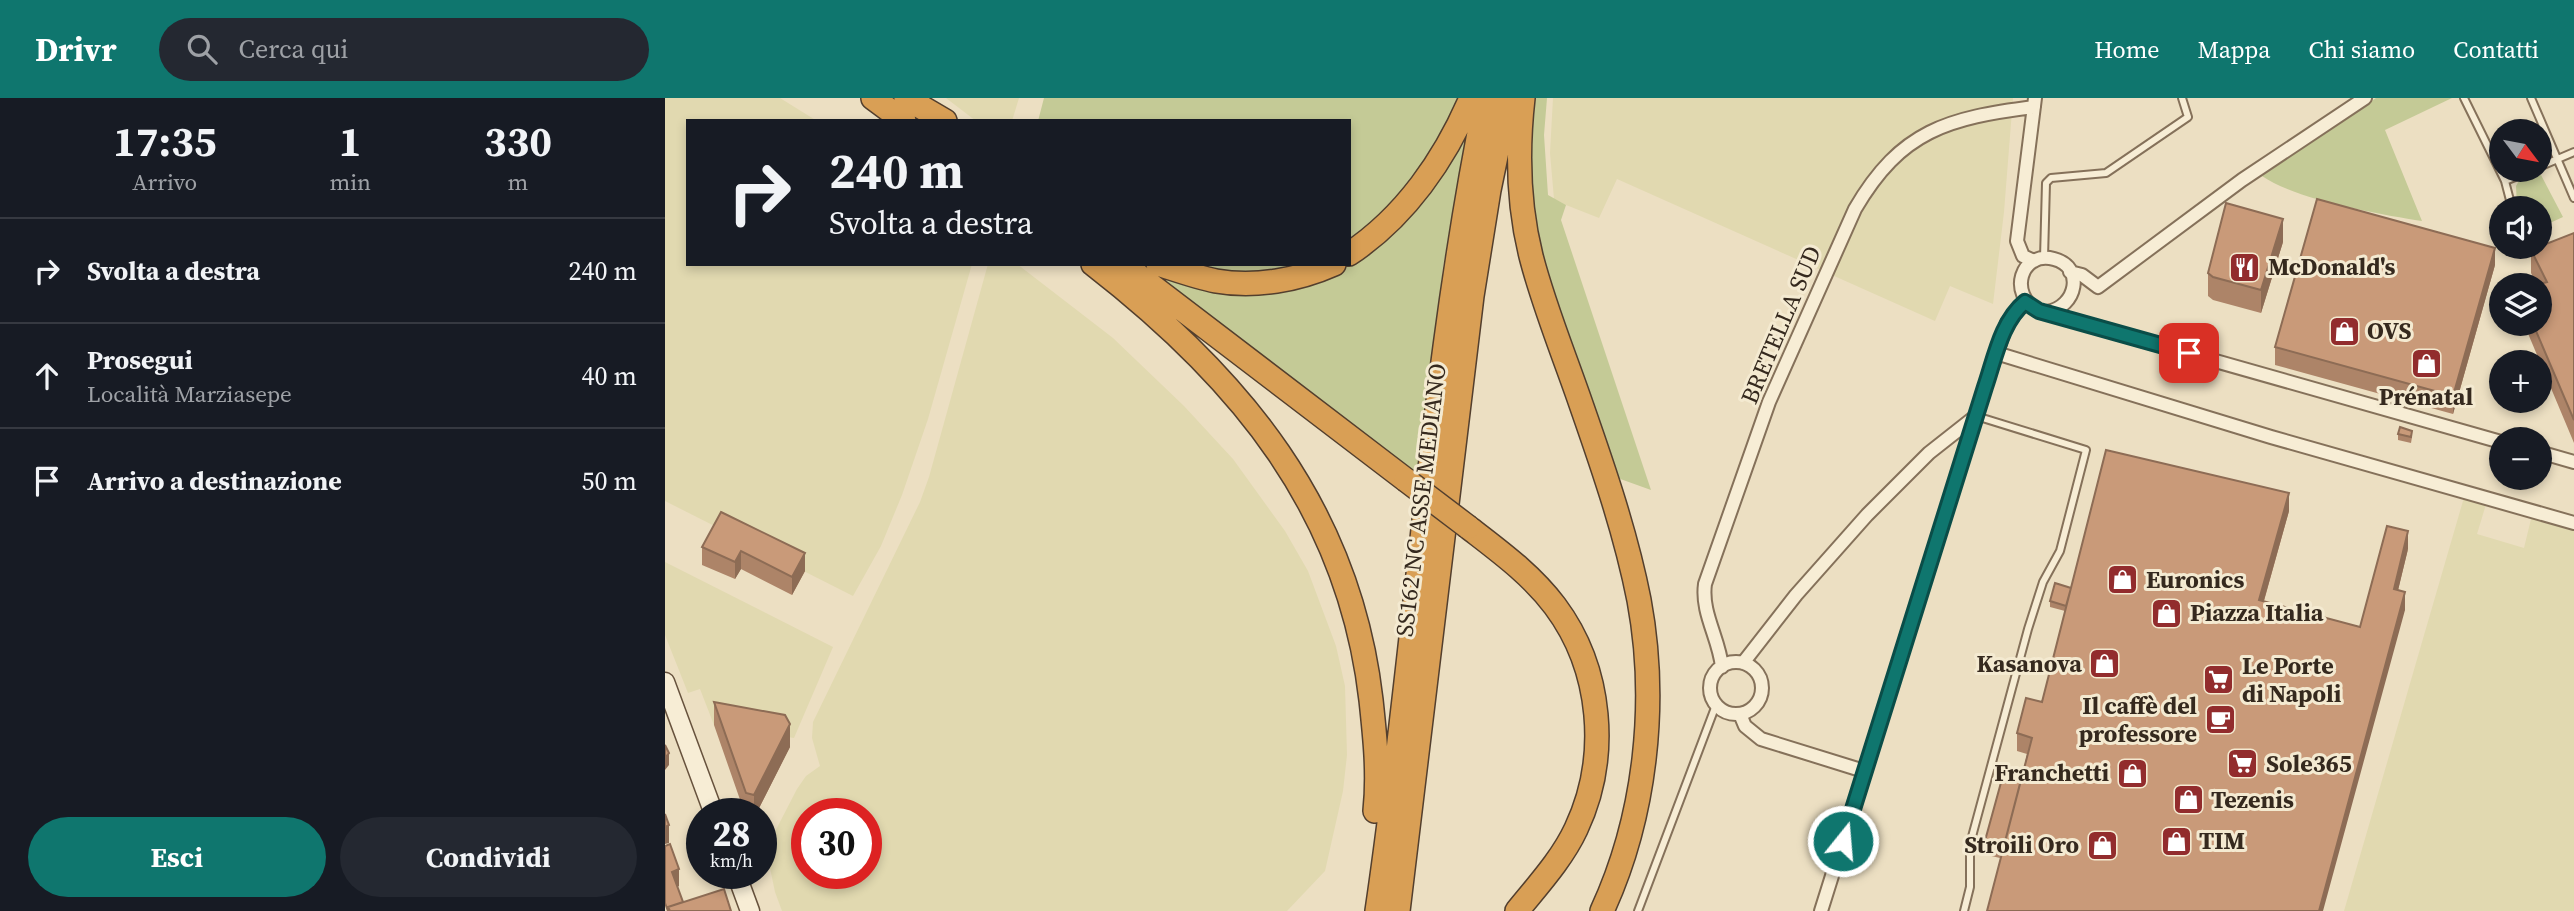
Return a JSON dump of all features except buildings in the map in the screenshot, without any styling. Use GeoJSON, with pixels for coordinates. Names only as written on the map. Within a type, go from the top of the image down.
{"type":"FeatureCollection","features":[{"type":"Feature","properties":{"kind":"highway"},"geometry":{"type":"LineString","coordinates":[[873,98],[901,119]]}},
{"type":"Feature","properties":{"kind":"highway"},"geometry":{"type":"LineString","coordinates":[[898,98],[925,119]]}},
{"type":"Feature","properties":{"kind":"highway"},"geometry":{"type":"LineString","coordinates":[[906,98],[942,119]]}},
{"type":"Feature","properties":{"kind":"highway"},"geometry":{"type":"LineString","coordinates":[[1351,253],[1369,241],[1399,212],[1433,170],[1455,133],[1471,98]]}},
{"type":"Feature","properties":{"kind":"highway","name":"SS162 NC ASSE MEDIANO"},"geometry":{"type":"LineString","coordinates":[[1377,911],[1452,294],[1486,98]]}},
{"type":"Feature","properties":{"kind":"highway","name":"SS162 NC ASSE MEDIANO"},"geometry":{"type":"LineString","coordinates":[[1398,911],[1472,296],[1489,190],[1508,98]]}},
{"type":"Feature","properties":{"kind":"highway"},"geometry":{"type":"LineString","coordinates":[[1523,98],[1519,173],[1523,217],[1531,256],[1602,464],[1628,551],[1639,601],[1646,654],[1647,732],[1639,790],[1621,863],[1602,911]]}},
{"type":"Feature","properties":{"kind":"highway"},"geometry":{"type":"LineString","coordinates":[[1095,266],[1162,320],[1211,367],[1245,406],[1287,464],[1326,536],[1350,601],[1367,668],[1374,730],[1377,788],[1363,911]]}},
{"type":"Feature","properties":{"kind":"highway"},"geometry":{"type":"LineString","coordinates":[[1126,266],[1468,527],[1524,573],[1555,606],[1574,636],[1594,693],[1596,760],[1585,806],[1564,850],[1517,911]]}},
{"type":"Feature","properties":{"kind":"highway"},"geometry":{"type":"LineString","coordinates":[[1165,266],[1216,281],[1255,283],[1295,278],[1328,266]]}},
{"type":"Feature","properties":{"kind":"main road"},"geometry":{"type":"LineString","coordinates":[[665,682],[708,798]]}},
{"type":"Feature","properties":{"kind":"main road"},"geometry":{"type":"LineString","coordinates":[[742,889],[750,911]]}},
{"type":"Feature","properties":{"kind":"street"},"geometry":{"type":"LineString","coordinates":[[2070,272],[2082,275],[2098,287],[2242,180],[2365,98]]}},
{"type":"Feature","properties":{"kind":"street"},"geometry":{"type":"LineString","coordinates":[[2035,103],[2017,241],[2023,256],[2060,262],[2070,272],[2074,285],[2070,298],[2060,308],[2047,312]]}},
{"type":"Feature","properties":{"kind":"street","name":"BRETELLA SUD"},"geometry":{"type":"LineString","coordinates":[[1721,667],[1717,641],[1705,605],[1705,584],[1769,402],[1855,209],[1871,181],[1895,155],[1923,134],[1953,121],[2035,103]]}},
{"type":"Feature","properties":{"kind":"street"},"geometry":{"type":"LineString","coordinates":[[2039,260],[2028,266],[2020,279],[2021,295],[2025,302],[2039,311],[2489,439]]}},
{"type":"Feature","properties":{"kind":"street"},"geometry":{"type":"LineString","coordinates":[[2070,298],[2088,324]]}},
{"type":"Feature","properties":{"kind":"street"},"geometry":{"type":"LineString","coordinates":[[1821,911],[1996,353],[2007,323],[2025,302]]}},
{"type":"Feature","properties":{"kind":"street"},"geometry":{"type":"LineString","coordinates":[[1996,353],[2271,437],[2574,523]]}},
{"type":"Feature","properties":{"kind":"street"},"geometry":{"type":"LineString","coordinates":[[1743,663],[1796,595],[1867,515],[1929,453],[1976,416]]}},
{"type":"Feature","properties":{"kind":"street"},"geometry":{"type":"LineString","coordinates":[[2552,456],[2574,462]]}},
{"type":"Feature","properties":{"kind":"street"},"geometry":{"type":"LineString","coordinates":[[1730,663],[1743,663],[1759,675],[1762,691],[1755,706],[1740,714],[1723,711],[1716,705],[1710,689],[1711,681],[1721,667],[1730,663]]}},
{"type":"Feature","properties":{"kind":"street"},"geometry":{"type":"LineString","coordinates":[[1740,714],[1745,726],[1761,739],[1864,771]]}},
{"type":"Feature","properties":{"kind":"lane"},"geometry":{"type":"LineString","coordinates":[[2039,260],[2046,183],[2051,178],[2106,173],[2188,117],[2182,98]]}},
{"type":"Feature","properties":{"kind":"lane"},"geometry":{"type":"LineString","coordinates":[[2464,98],[2489,149]]}},
{"type":"Feature","properties":{"kind":"lane"},"geometry":{"type":"LineString","coordinates":[[2531,98],[2574,198]]}},
{"type":"Feature","properties":{"kind":"lane"},"geometry":{"type":"LineString","coordinates":[[2552,162],[2574,152]]}},
{"type":"Feature","properties":{"kind":"lane"},"geometry":{"type":"LineString","coordinates":[[1964,911],[1970,887],[1971,844],[2028,629],[2043,582],[2060,551],[2086,450],[1976,416]]}},
{"type":"Feature","properties":{"kind":"lane"},"geometry":{"type":"LineString","coordinates":[[1638,911],[1716,705]]}},
{"type":"Feature","properties":{"kind":"shaded area"},"geometry":{"type":"Polygon","coordinates":[[[665,98],[780,98],[814,119],[686,119],[686,266],[971,266],[928,419],[881,546],[853,596],[665,501],[665,98]]]}},
{"type":"Feature","properties":{"kind":"shaded area"},"geometry":{"type":"Polygon","coordinates":[[[946,98],[1019,98],[1013,119],[973,119],[946,98]]]}},
{"type":"Feature","properties":{"kind":"shaded area"},"geometry":{"type":"Polygon","coordinates":[[[1553,98],[2013,98],[1993,304],[1950,286],[1935,321],[1617,179],[1599,218],[1566,205],[1554,199],[1550,153],[1553,98]]]}},
{"type":"Feature","properties":{"kind":"shaded area"},"geometry":{"type":"Polygon","coordinates":[[[987,266],[1020,266],[1113,338],[1184,406],[1233,459],[1285,531],[1308,571],[1336,646],[1345,686],[1347,755],[1343,791],[1325,871],[1287,911],[782,911],[774,889],[777,889],[777,828],[791,801],[791,889],[882,889],[882,798],[792,798],[806,776],[820,766],[812,738],[813,722],[920,502],[987,266]]]}},
{"type":"Feature","properties":{"kind":"shaded area"},"geometry":{"type":"Polygon","coordinates":[[[2465,494],[2487,501],[2477,534],[2524,548],[2532,515],[2574,526],[2574,911],[2344,911],[2465,494]]]}},
{"type":"Feature","properties":{"kind":"shaded area"},"geometry":{"type":"Polygon","coordinates":[[[665,562],[833,647],[794,738],[714,725],[700,689],[688,693],[665,635],[665,562]]]}},
{"type":"Feature","properties":{"kind":"green space"},"geometry":{"type":"Polygon","coordinates":[[[1044,98],[1463,98],[1419,176],[1351,244],[1351,119],[1039,119],[1044,98]]]}},
{"type":"Feature","properties":{"kind":"green space"},"geometry":{"type":"Polygon","coordinates":[[[1528,98],[1547,98],[1544,135],[1548,195],[1566,205],[1561,220],[1651,490],[1612,476],[1540,264],[1523,137],[1528,98]]]}},
{"type":"Feature","properties":{"kind":"green space"},"geometry":{"type":"Polygon","coordinates":[[[2376,98],[2452,98],[2385,130],[2422,221],[2316,199],[2277,185],[2262,176],[2376,98]]]}},
{"type":"Feature","properties":{"kind":"green space"},"geometry":{"type":"Polygon","coordinates":[[[1462,135],[1466,137],[1443,267],[1420,477],[1136,266],[1151,266],[1176,277],[1332,273],[1344,266],[1351,266],[1351,261],[1462,135]]]}},
{"type":"Feature","properties":{"kind":"green space"},"geometry":{"type":"Polygon","coordinates":[[[2518,182],[2545,182],[2552,196],[2516,196],[2518,182]]]}},
{"type":"Feature","properties":{"kind":"green space"},"geometry":{"type":"Polygon","coordinates":[[[2552,196],[2563,217],[2552,222],[2552,196]]]}},
{"type":"Feature","properties":{"kind":"green space"},"geometry":{"type":"Polygon","coordinates":[[[1190,266],[1310,266],[1301,270],[1232,275],[1190,266]]]}},
{"type":"Feature","properties":{"kind":"place","name":"McDonald's"},"geometry":{"type":"Point","coordinates":[2245,267]}},
{"type":"Feature","properties":{"kind":"place","name":"OVS"},"geometry":{"type":"Point","coordinates":[2344,331]}},
{"type":"Feature","properties":{"kind":"place","name":"Prénatal"},"geometry":{"type":"Point","coordinates":[2426,363]}},
{"type":"Feature","properties":{"kind":"place","name":"Euronics"},"geometry":{"type":"Point","coordinates":[2123,580]}},
{"type":"Feature","properties":{"kind":"place","name":"Piazza Italia"},"geometry":{"type":"Point","coordinates":[2167,613]}},
{"type":"Feature","properties":{"kind":"place","name":"Kasanova"},"geometry":{"type":"Point","coordinates":[2105,664]}},
{"type":"Feature","properties":{"kind":"place","name":"Le Porte di Napoli"},"geometry":{"type":"Point","coordinates":[2219,680]}},
{"type":"Feature","properties":{"kind":"place","name":"Il caffè del professore"},"geometry":{"type":"Point","coordinates":[2220,720]}},
{"type":"Feature","properties":{"kind":"place","name":"Sole365"},"geometry":{"type":"Point","coordinates":[2243,764]}},
{"type":"Feature","properties":{"kind":"place","name":"Franchetti"},"geometry":{"type":"Point","coordinates":[2132,773]}},
{"type":"Feature","properties":{"kind":"place","name":"Tezenis"},"geometry":{"type":"Point","coordinates":[2188,800]}},
{"type":"Feature","properties":{"kind":"place","name":"TIM"},"geometry":{"type":"Point","coordinates":[2176,841]}},
{"type":"Feature","properties":{"kind":"place","name":"Stroili Oro"},"geometry":{"type":"Point","coordinates":[2102,845]}},
{"type":"Feature","properties":{"kind":"route"},"geometry":{"type":"LineString","coordinates":[[1843,841],[1985,387],[2013,313],[2025,302],[2039,311],[2189,353]]}}]}
